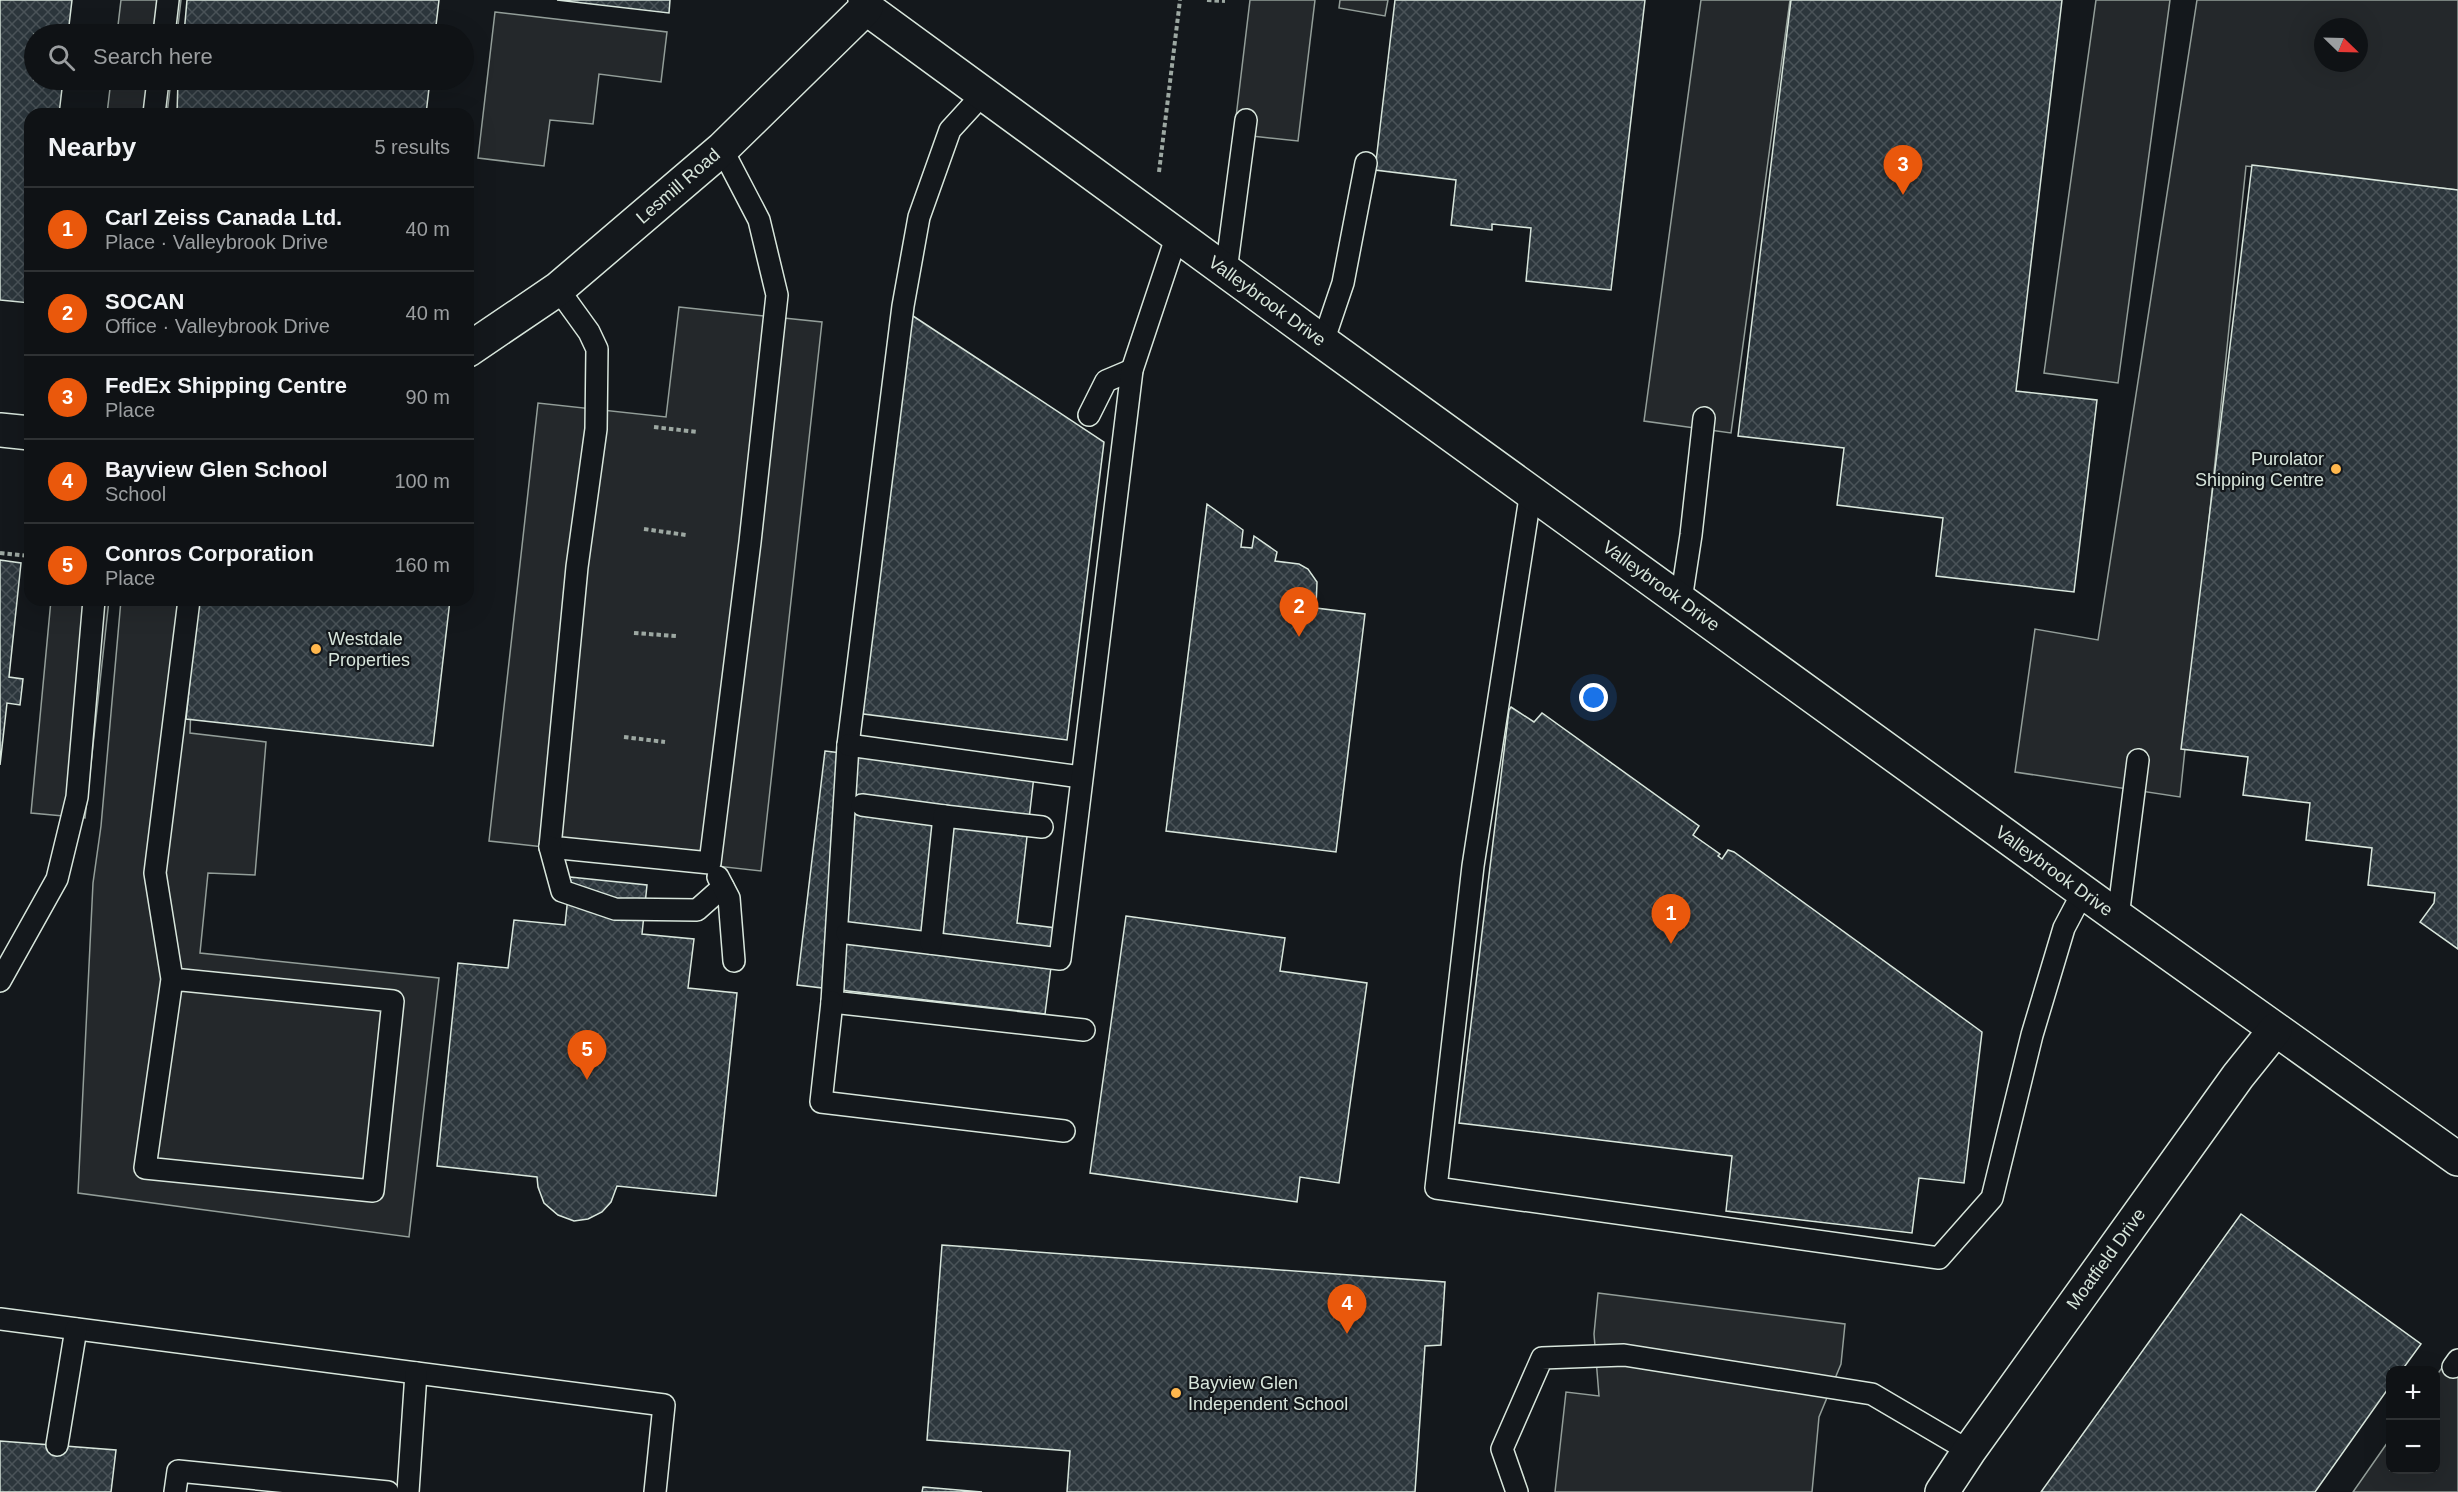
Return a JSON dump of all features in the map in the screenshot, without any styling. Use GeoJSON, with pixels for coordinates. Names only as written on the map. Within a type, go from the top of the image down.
{"type":"FeatureCollection","features":[{"type":"Feature","properties":{"kind":"street","name":"Valleybrook Drive"},"geometry":{"type":"LineString","coordinates":[[865,4],[983,94],[1323,342],[2083,892],[2458,1159]]}},
{"type":"Feature","properties":{"kind":"street","name":"Lesmill Road"},"geometry":{"type":"LineString","coordinates":[[474,346],[558,289],[722,150],[865,4]]}},
{"type":"Feature","properties":{"kind":"street"},"geometry":{"type":"LineString","coordinates":[[0,430],[24,432]]}},
{"type":"Feature","properties":{"kind":"street","name":"Moatfield Drive"},"geometry":{"type":"LineString","coordinates":[[1942,1492],[2238,1076],[2275,1030]]}},
{"type":"Feature","properties":{"kind":"lane"},"geometry":{"type":"LineString","coordinates":[[165,24],[168,0]]}},
{"type":"Feature","properties":{"kind":"lane"},"geometry":{"type":"LineString","coordinates":[[155,108],[157,90]]}},
{"type":"Feature","properties":{"kind":"lane"},"geometry":{"type":"LineString","coordinates":[[983,94],[950,130],[919,217],[903,306],[848,745],[832,1002],[821,1102],[1064,1131]]}},
{"type":"Feature","properties":{"kind":"lane"},"geometry":{"type":"LineString","coordinates":[[1226,271],[1246,120]]}},
{"type":"Feature","properties":{"kind":"lane"},"geometry":{"type":"LineString","coordinates":[[722,150],[759,220],[777,295],[750,542],[710,863],[729,898],[734,961]]}},
{"type":"Feature","properties":{"kind":"lane"},"geometry":{"type":"LineString","coordinates":[[1323,342],[1343,283],[1366,163]]}},
{"type":"Feature","properties":{"kind":"lane"},"geometry":{"type":"LineString","coordinates":[[847,933],[1060,959],[1132,370],[1177,235]]}},
{"type":"Feature","properties":{"kind":"lane"},"geometry":{"type":"LineString","coordinates":[[558,289],[589,332],[597,349],[596,429],[577,567],[550,847],[562,891],[615,909],[697,910],[723,887]]}},
{"type":"Feature","properties":{"kind":"lane"},"geometry":{"type":"LineString","coordinates":[[1089,416],[1106,381],[1132,370]]}},
{"type":"Feature","properties":{"kind":"lane"},"geometry":{"type":"LineString","coordinates":[[1681,600],[1704,418]]}},
{"type":"Feature","properties":{"kind":"lane"},"geometry":{"type":"LineString","coordinates":[[1531,491],[1473,866],[1436,1188],[1938,1258],[1992,1198],[2032,1035],[2064,928],[2083,892]]}},
{"type":"Feature","properties":{"kind":"lane"},"geometry":{"type":"LineString","coordinates":[[0,981],[57,879],[77,797],[93,606]]}},
{"type":"Feature","properties":{"kind":"lane"},"geometry":{"type":"LineString","coordinates":[[171,979],[393,1001],[373,1191],[145,1168],[171,979],[155,873],[188,606]]}},
{"type":"Feature","properties":{"kind":"lane"},"geometry":{"type":"LineString","coordinates":[[848,745],[1081,777]]}},
{"type":"Feature","properties":{"kind":"lane"},"geometry":{"type":"LineString","coordinates":[[2118,917],[2138,760]]}},
{"type":"Feature","properties":{"kind":"lane"},"geometry":{"type":"LineString","coordinates":[[862,806],[1042,827]]}},
{"type":"Feature","properties":{"kind":"lane"},"geometry":{"type":"LineString","coordinates":[[932,943],[944,816]]}},
{"type":"Feature","properties":{"kind":"lane"},"geometry":{"type":"LineString","coordinates":[[550,847],[710,863]]}},
{"type":"Feature","properties":{"kind":"lane"},"geometry":{"type":"LineString","coordinates":[[832,1002],[1084,1030]]}},
{"type":"Feature","properties":{"kind":"lane"},"geometry":{"type":"LineString","coordinates":[[0,1320],[664,1406],[655,1492]]}},
{"type":"Feature","properties":{"kind":"lane"},"geometry":{"type":"LineString","coordinates":[[57,1445],[76,1329]]}},
{"type":"Feature","properties":{"kind":"lane"},"geometry":{"type":"LineString","coordinates":[[1517,1492],[1502,1449],[1542,1358],[1624,1355],[1872,1394],[1969,1451]]}},
{"type":"Feature","properties":{"kind":"lane"},"geometry":{"type":"LineString","coordinates":[[408,1492],[416,1373]]}},
{"type":"Feature","properties":{"kind":"lane"},"geometry":{"type":"LineString","coordinates":[[175,1492],[178,1471],[388,1492]]}},
{"type":"Feature","properties":{"kind":"path"},"geometry":{"type":"LineString","coordinates":[[1162,153],[1180,0]]}},
{"type":"Feature","properties":{"kind":"path"},"geometry":{"type":"LineString","coordinates":[[1207,0],[1225,1]]}},
{"type":"Feature","properties":{"kind":"path"},"geometry":{"type":"LineString","coordinates":[[654,427],[697,432]]}},
{"type":"Feature","properties":{"kind":"path"},"geometry":{"type":"LineString","coordinates":[[644,530],[686,535]]}},
{"type":"Feature","properties":{"kind":"path"},"geometry":{"type":"LineString","coordinates":[[0,553],[24,555]]}},
{"type":"Feature","properties":{"kind":"path"},"geometry":{"type":"LineString","coordinates":[[634,633],[676,636]]}},
{"type":"Feature","properties":{"kind":"path"},"geometry":{"type":"LineString","coordinates":[[624,737],[665,742]]}},
{"type":"Feature","properties":{"kind":"shaded area"},"geometry":{"type":"Polygon","coordinates":[[[121,0],[181,0],[178,24],[118,24],[121,0]]]}},
{"type":"Feature","properties":{"kind":"shaded area"},"geometry":{"type":"Polygon","coordinates":[[[1250,0],[1315,0],[1298,141],[1234,134],[1250,0]]]}},
{"type":"Feature","properties":{"kind":"shaded area"},"geometry":{"type":"Polygon","coordinates":[[[1340,0],[1388,0],[1385,16],[1339,8],[1340,0]]]}},
{"type":"Feature","properties":{"kind":"shaded area"},"geometry":{"type":"Polygon","coordinates":[[[1701,0],[1790,0],[1731,433],[1644,421],[1701,0]]]}},
{"type":"Feature","properties":{"kind":"shaded area"},"geometry":{"type":"Polygon","coordinates":[[[2096,0],[2170,0],[2118,383],[2044,373],[2096,0]]]}},
{"type":"Feature","properties":{"kind":"shaded area"},"geometry":{"type":"Polygon","coordinates":[[[2197,0],[2458,0],[2458,190],[2246,166],[2180,797],[2015,772],[2035,629],[2098,640],[2197,0]]]}},
{"type":"Feature","properties":{"kind":"shaded area"},"geometry":{"type":"Polygon","coordinates":[[[495,12],[667,32],[661,82],[599,74],[593,124],[550,120],[544,166],[478,158],[495,12]]]}},
{"type":"Feature","properties":{"kind":"shaded area"},"geometry":{"type":"Polygon","coordinates":[[[110,90],[170,90],[168,108],[108,108],[110,90]]]}},
{"type":"Feature","properties":{"kind":"shaded area"},"geometry":{"type":"Polygon","coordinates":[[[679,307],[822,322],[761,871],[489,841],[538,403],[666,417],[679,307]]]}},
{"type":"Feature","properties":{"kind":"shaded area"},"geometry":{"type":"Polygon","coordinates":[[[50,606],[108,606],[85,818],[31,813],[50,606]]]}},
{"type":"Feature","properties":{"kind":"shaded area"},"geometry":{"type":"Polygon","coordinates":[[[120,606],[195,606],[190,733],[266,742],[255,875],[208,873],[200,953],[439,978],[409,1237],[78,1193],[93,883],[101,826],[120,606]]]}},
{"type":"Feature","properties":{"kind":"shaded area"},"geometry":{"type":"Polygon","coordinates":[[[1598,1293],[1845,1324],[1841,1364],[1819,1417],[1812,1492],[1555,1492],[1566,1392],[1599,1396],[1594,1334],[1598,1293]]]}},
{"type":"Feature","properties":{"kind":"shaded area"},"geometry":{"type":"Polygon","coordinates":[[[2444,1365],[2458,1375],[2458,1492],[2353,1492],[2386,1445],[2386,1474],[2440,1474],[2440,1370],[2444,1365]]]}},
{"type":"Feature","properties":{"kind":"building"},"geometry":{"type":"Polygon","coordinates":[[[0,0],[72,0],[69,24],[24,24],[24,90],[62,90],[60,108],[24,108],[24,302],[0,300],[0,0]]]}},
{"type":"Feature","properties":{"kind":"building"},"geometry":{"type":"Polygon","coordinates":[[[187,0],[439,0],[436,24],[185,24],[187,0]]]}},
{"type":"Feature","properties":{"kind":"building"},"geometry":{"type":"Polygon","coordinates":[[[557,0],[670,0],[669,13],[557,0]]]}},
{"type":"Feature","properties":{"kind":"building"},"geometry":{"type":"Polygon","coordinates":[[[1395,0],[1645,0],[1611,290],[1526,281],[1531,228],[1492,224],[1492,230],[1451,225],[1456,180],[1375,170],[1395,0]]]}},
{"type":"Feature","properties":{"kind":"building"},"geometry":{"type":"Polygon","coordinates":[[[1791,0],[2062,0],[2016,391],[2097,400],[2074,592],[1936,576],[1943,518],[1837,505],[1844,448],[1738,436],[1791,0]]]}},
{"type":"Feature","properties":{"kind":"building"},"geometry":{"type":"Polygon","coordinates":[[[178,90],[429,90],[427,108],[177,108],[178,90]]]}},
{"type":"Feature","properties":{"kind":"building","name":"Purolator Shipping Centre"},"geometry":{"type":"Polygon","coordinates":[[[2252,165],[2458,190],[2458,949],[2420,922],[2434,903],[2435,893],[2368,885],[2372,848],[2306,840],[2310,803],[2243,795],[2248,757],[2181,749],[2252,165]]]}},
{"type":"Feature","properties":{"kind":"building"},"geometry":{"type":"Polygon","coordinates":[[[907,312],[1104,442],[1067,740],[856,713],[907,312]]]}},
{"type":"Feature","properties":{"kind":"building"},"geometry":{"type":"Polygon","coordinates":[[[1207,504],[1243,530],[1241,547],[1252,548],[1254,536],[1277,552],[1275,561],[1299,564],[1308,569],[1317,582],[1316,608],[1365,614],[1336,852],[1166,831],[1207,504]]]}},
{"type":"Feature","properties":{"kind":"building"},"geometry":{"type":"Polygon","coordinates":[[[0,560],[21,563],[9,677],[23,679],[20,705],[7,703],[0,765],[0,560]]]}},
{"type":"Feature","properties":{"kind":"building"},"geometry":{"type":"Polygon","coordinates":[[[197,606],[449,606],[433,746],[186,719],[197,606]]]}},
{"type":"Feature","properties":{"kind":"building"},"geometry":{"type":"Polygon","coordinates":[[[1511,707],[1534,722],[1542,713],[1699,826],[1693,835],[1720,854],[1718,856],[1722,859],[1728,850],[1734,852],[1982,1032],[1964,1183],[1919,1178],[1912,1233],[1726,1211],[1732,1156],[1459,1123],[1511,707]]]}},
{"type":"Feature","properties":{"kind":"building"},"geometry":{"type":"Polygon","coordinates":[[[825,751],[1034,776],[1017,923],[1056,928],[1045,1014],[797,985],[825,751]]]}},
{"type":"Feature","properties":{"kind":"building"},"geometry":{"type":"Polygon","coordinates":[[[570,877],[647,885],[642,934],[694,939],[688,988],[737,993],[716,1196],[617,1186],[611,1202],[602,1212],[588,1219],[574,1221],[558,1215],[544,1203],[537,1177],[437,1166],[458,963],[508,968],[514,920],[565,925],[570,877]]]}},
{"type":"Feature","properties":{"kind":"building"},"geometry":{"type":"Polygon","coordinates":[[[1126,916],[1285,938],[1280,971],[1367,983],[1339,1183],[1300,1177],[1297,1202],[1090,1173],[1126,916]]]}},
{"type":"Feature","properties":{"kind":"building"},"geometry":{"type":"Polygon","coordinates":[[[2241,1214],[2421,1344],[2405,1366],[2386,1366],[2386,1392],[2315,1492],[2041,1492],[2241,1214]]]}},
{"type":"Feature","properties":{"kind":"building","name":"Bayview Glen Independent School"},"geometry":{"type":"Polygon","coordinates":[[[942,1245],[1445,1282],[1441,1345],[1425,1346],[1415,1492],[1067,1492],[1070,1451],[927,1440],[942,1245]]]}},
{"type":"Feature","properties":{"kind":"building"},"geometry":{"type":"Polygon","coordinates":[[[0,1441],[116,1450],[111,1492],[0,1492],[0,1441]]]}},
{"type":"Feature","properties":{"kind":"building"},"geometry":{"type":"Polygon","coordinates":[[[923,1487],[982,1492],[922,1492],[923,1487]]]}},
{"type":"Feature","properties":{"kind":"place","name":"FedEx Shipping Centre"},"geometry":{"type":"Point","coordinates":[1903,195]}},
{"type":"Feature","properties":{"kind":"place","name":"Purolator Shipping Centre"},"geometry":{"type":"Point","coordinates":[2336,469]}},
{"type":"Feature","properties":{"kind":"place","name":"SOCAN"},"geometry":{"type":"Point","coordinates":[1299,637]}},
{"type":"Feature","properties":{"kind":"place","name":"Westdale Properties"},"geometry":{"type":"Point","coordinates":[316,649]}},
{"type":"Feature","properties":{"kind":"place","name":"Carl Zeiss Canada Ltd."},"geometry":{"type":"Point","coordinates":[1671,944]}},
{"type":"Feature","properties":{"kind":"place","name":"Conros Corporation"},"geometry":{"type":"Point","coordinates":[587,1080]}},
{"type":"Feature","properties":{"kind":"place","name":"Bayview Glen School"},"geometry":{"type":"Point","coordinates":[1347,1334]}},
{"type":"Feature","properties":{"kind":"place","name":"Bayview Glen Independent School"},"geometry":{"type":"Point","coordinates":[1176,1393]}}]}
